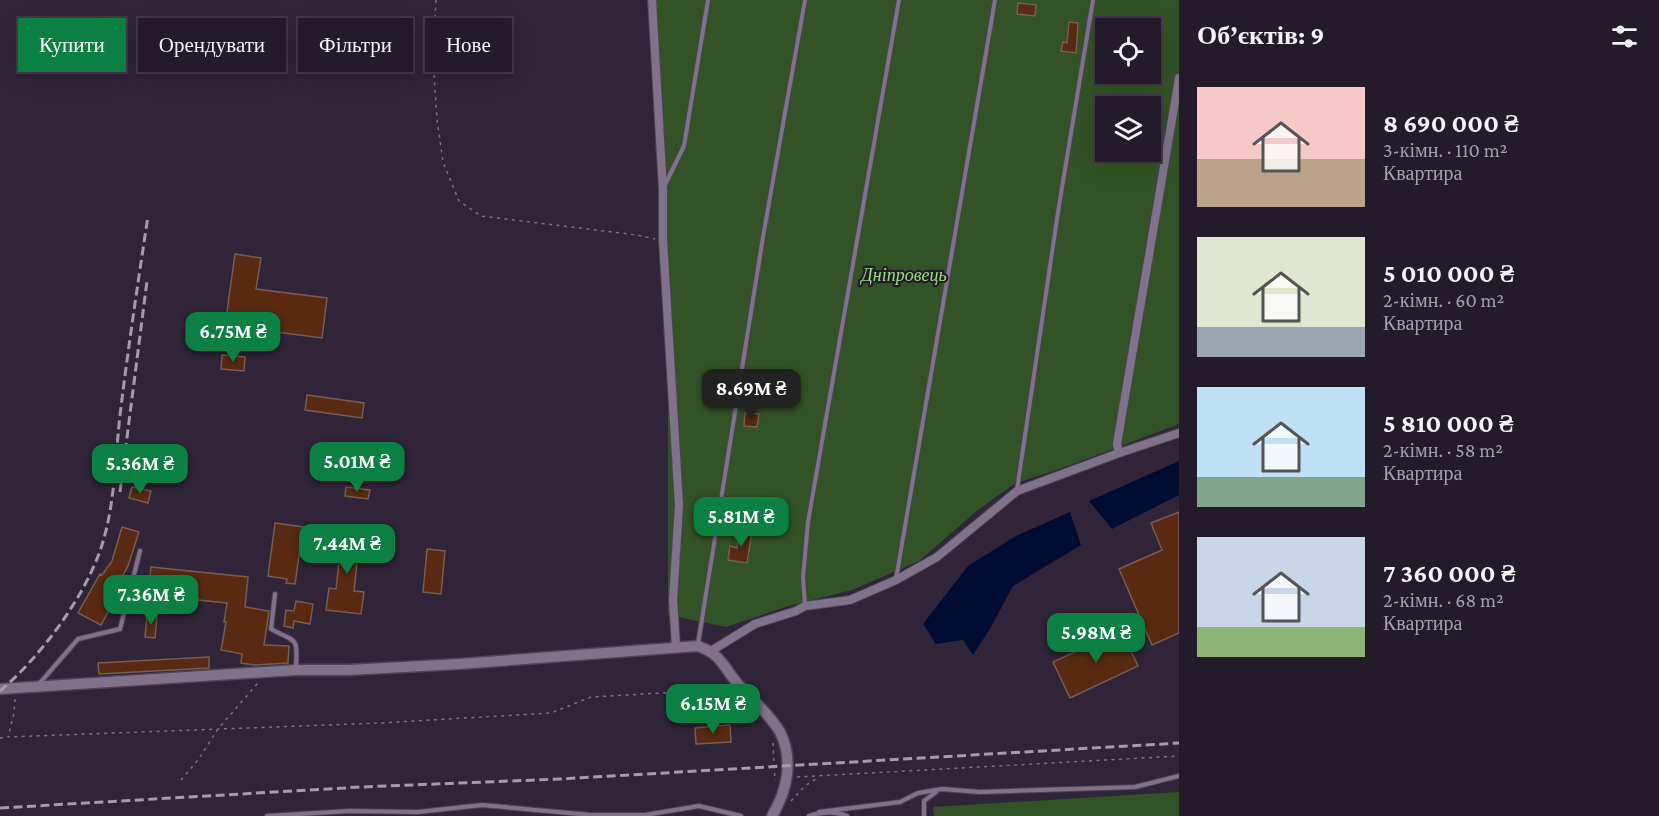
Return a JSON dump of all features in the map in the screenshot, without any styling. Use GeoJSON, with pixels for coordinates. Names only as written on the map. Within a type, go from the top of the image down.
{"type":"FeatureCollection","features":[{"type":"Feature","properties":{"kind":"street"},"geometry":{"type":"LineString","coordinates":[[652,0],[663,190],[663,240],[679,505],[673,600],[676,646]]}},
{"type":"Feature","properties":{"kind":"street"},"geometry":{"type":"LineString","coordinates":[[1119,453],[1117,444],[1179,78]]}},
{"type":"Feature","properties":{"kind":"street"},"geometry":{"type":"LineString","coordinates":[[711,651],[755,624],[805,606],[850,600],[896,580],[937,557],[1017,491],[1179,433]]}},
{"type":"Feature","properties":{"kind":"street"},"geometry":{"type":"LineString","coordinates":[[0,689],[296,670],[348,670],[459,664],[698,646],[711,651],[779,732],[784,744],[788,779],[774,813]]}},
{"type":"Feature","properties":{"kind":"lane"},"geometry":{"type":"LineString","coordinates":[[663,190],[684,146],[708,0]]}},
{"type":"Feature","properties":{"kind":"lane"},"geometry":{"type":"LineString","coordinates":[[698,646],[761,248],[805,0]]}},
{"type":"Feature","properties":{"kind":"lane"},"geometry":{"type":"LineString","coordinates":[[805,606],[803,577],[808,522],[899,0]]}},
{"type":"Feature","properties":{"kind":"lane"},"geometry":{"type":"LineString","coordinates":[[896,580],[995,0]]}},
{"type":"Feature","properties":{"kind":"lane"},"geometry":{"type":"LineString","coordinates":[[1017,491],[1060,200],[1093,0]]}},
{"type":"Feature","properties":{"kind":"lane"},"geometry":{"type":"LineString","coordinates":[[36,687],[78,639],[120,629],[140,551]]}},
{"type":"Feature","properties":{"kind":"lane"},"geometry":{"type":"LineString","coordinates":[[275,594],[271,628],[293,638],[298,646],[296,670]]}},
{"type":"Feature","properties":{"kind":"lane"},"geometry":{"type":"LineString","coordinates":[[809,816],[819,812],[900,802],[918,793],[942,789],[980,792],[1135,787],[1179,776]]}},
{"type":"Feature","properties":{"kind":"lane"},"geometry":{"type":"LineString","coordinates":[[924,816],[924,801],[942,789]]}},
{"type":"Feature","properties":{"kind":"lane"},"geometry":{"type":"LineString","coordinates":[[267,816],[418,812],[482,805],[591,815],[645,815],[699,806],[741,816]]}},
{"type":"Feature","properties":{"kind":"lane"},"geometry":{"type":"LineString","coordinates":[[819,812],[847,816]]}},
{"type":"Feature","properties":{"kind":"path"},"geometry":{"type":"LineString","coordinates":[[436,0],[432,57],[437,120],[443,162],[459,201],[481,216],[663,240]]}},
{"type":"Feature","properties":{"kind":"path"},"geometry":{"type":"LineString","coordinates":[[181,780],[198,760],[218,729],[266,672]]}},
{"type":"Feature","properties":{"kind":"path"},"geometry":{"type":"LineString","coordinates":[[8,737],[14,713],[15,688]]}},
{"type":"Feature","properties":{"kind":"path"},"geometry":{"type":"LineString","coordinates":[[0,738],[380,723],[551,713],[591,697],[715,690],[748,695]]}},
{"type":"Feature","properties":{"kind":"path"},"geometry":{"type":"LineString","coordinates":[[773,742],[775,782]]}},
{"type":"Feature","properties":{"kind":"path"},"geometry":{"type":"LineString","coordinates":[[788,779],[822,775],[1179,756]]}},
{"type":"Feature","properties":{"kind":"path"},"geometry":{"type":"LineString","coordinates":[[774,813],[790,802],[804,786],[822,775]]}},
{"type":"Feature","properties":{"kind":"green space","name":"Дніпровець"},"geometry":{"type":"Polygon","coordinates":[[[655,0],[1179,0],[1179,424],[1014,484],[978,510],[919,561],[852,590],[788,606],[726,627],[668,615],[668,193],[655,0]]]}},
{"type":"Feature","properties":{"kind":"green space"},"geometry":{"type":"Polygon","coordinates":[[[1179,792],[1179,816],[934,816],[933,807],[1179,792]]]}},
{"type":"Feature","properties":{"kind":"water"},"geometry":{"type":"Polygon","coordinates":[[[1179,461],[1179,495],[1112,529],[1089,501],[1179,461]]]}},
{"type":"Feature","properties":{"kind":"water"},"geometry":{"type":"Polygon","coordinates":[[[1070,512],[1081,545],[1013,586],[973,655],[963,640],[936,644],[923,624],[968,566],[1016,536],[1070,512]]]}},
{"type":"Feature","properties":{"kind":"building"},"geometry":{"type":"Polygon","coordinates":[[[1018,3],[1036,5],[1035,16],[1017,14],[1018,3]]]}},
{"type":"Feature","properties":{"kind":"building"},"geometry":{"type":"Polygon","coordinates":[[[1069,22],[1078,23],[1076,53],[1061,51],[1063,42],[1067,43],[1069,22]]]}},
{"type":"Feature","properties":{"kind":"building"},"geometry":{"type":"Polygon","coordinates":[[[235,254],[261,258],[256,289],[327,298],[322,338],[253,329],[252,336],[224,333],[235,254]]]}},
{"type":"Feature","properties":{"kind":"building"},"geometry":{"type":"Polygon","coordinates":[[[222,355],[245,357],[244,371],[221,369],[222,355]]]}},
{"type":"Feature","properties":{"kind":"building"},"geometry":{"type":"Polygon","coordinates":[[[745,375],[759,376],[757,390],[744,388],[745,375]]]}},
{"type":"Feature","properties":{"kind":"building"},"geometry":{"type":"Polygon","coordinates":[[[307,395],[364,403],[362,418],[305,410],[307,395]]]}},
{"type":"Feature","properties":{"kind":"building"},"geometry":{"type":"Polygon","coordinates":[[[745,413],[759,414],[757,427],[744,426],[745,413]]]}},
{"type":"Feature","properties":{"kind":"building"},"geometry":{"type":"Polygon","coordinates":[[[132,487],[151,491],[148,503],[129,498],[132,487]]]}},
{"type":"Feature","properties":{"kind":"building"},"geometry":{"type":"Polygon","coordinates":[[[346,487],[370,490],[368,499],[345,496],[346,487]]]}},
{"type":"Feature","properties":{"kind":"building"},"geometry":{"type":"Polygon","coordinates":[[[1179,512],[1179,633],[1152,645],[1119,569],[1162,550],[1151,523],[1179,512]]]}},
{"type":"Feature","properties":{"kind":"building"},"geometry":{"type":"Polygon","coordinates":[[[275,523],[303,527],[295,584],[286,583],[287,579],[268,576],[275,523]]]}},
{"type":"Feature","properties":{"kind":"building"},"geometry":{"type":"Polygon","coordinates":[[[343,525],[361,527],[354,591],[364,592],[361,614],[326,610],[329,588],[336,589],[343,525]]]}},
{"type":"Feature","properties":{"kind":"building"},"geometry":{"type":"Polygon","coordinates":[[[122,527],[139,532],[128,566],[118,584],[122,586],[101,625],[78,613],[100,574],[102,575],[112,561],[122,527]]]}},
{"type":"Feature","properties":{"kind":"building"},"geometry":{"type":"Polygon","coordinates":[[[739,530],[752,532],[747,563],[728,560],[730,546],[737,548],[739,530]]]}},
{"type":"Feature","properties":{"kind":"building"},"geometry":{"type":"Polygon","coordinates":[[[427,549],[445,551],[441,594],[423,592],[427,549]]]}},
{"type":"Feature","properties":{"kind":"building"},"geometry":{"type":"Polygon","coordinates":[[[151,567],[248,577],[245,607],[269,611],[264,645],[289,646],[288,663],[255,665],[241,663],[242,654],[221,650],[227,603],[148,595],[151,567]]]}},
{"type":"Feature","properties":{"kind":"building"},"geometry":{"type":"Polygon","coordinates":[[[296,601],[313,604],[310,624],[294,621],[293,628],[284,626],[286,610],[294,611],[296,601]]]}},
{"type":"Feature","properties":{"kind":"building"},"geometry":{"type":"Polygon","coordinates":[[[147,615],[157,616],[155,638],[145,637],[147,615]]]}},
{"type":"Feature","properties":{"kind":"building"},"geometry":{"type":"Polygon","coordinates":[[[1121,630],[1138,666],[1070,698],[1053,662],[1121,630]]]}},
{"type":"Feature","properties":{"kind":"building"},"geometry":{"type":"Polygon","coordinates":[[[209,657],[209,668],[99,674],[98,663],[209,657]]]}},
{"type":"Feature","properties":{"kind":"building"},"geometry":{"type":"Polygon","coordinates":[[[730,725],[731,742],[696,744],[695,728],[730,725]]]}},
{"type":"Feature","properties":{"kind":"railway"},"geometry":{"type":"LineString","coordinates":[[0,691],[30,662],[71,608],[92,570],[105,535],[112,501],[123,390],[148,216]]}},
{"type":"Feature","properties":{"kind":"railway"},"geometry":{"type":"LineString","coordinates":[[120,492],[147,281]]}},
{"type":"Feature","properties":{"kind":"railway"},"geometry":{"type":"LineString","coordinates":[[0,808],[361,787],[560,779],[1179,743]]}}]}
